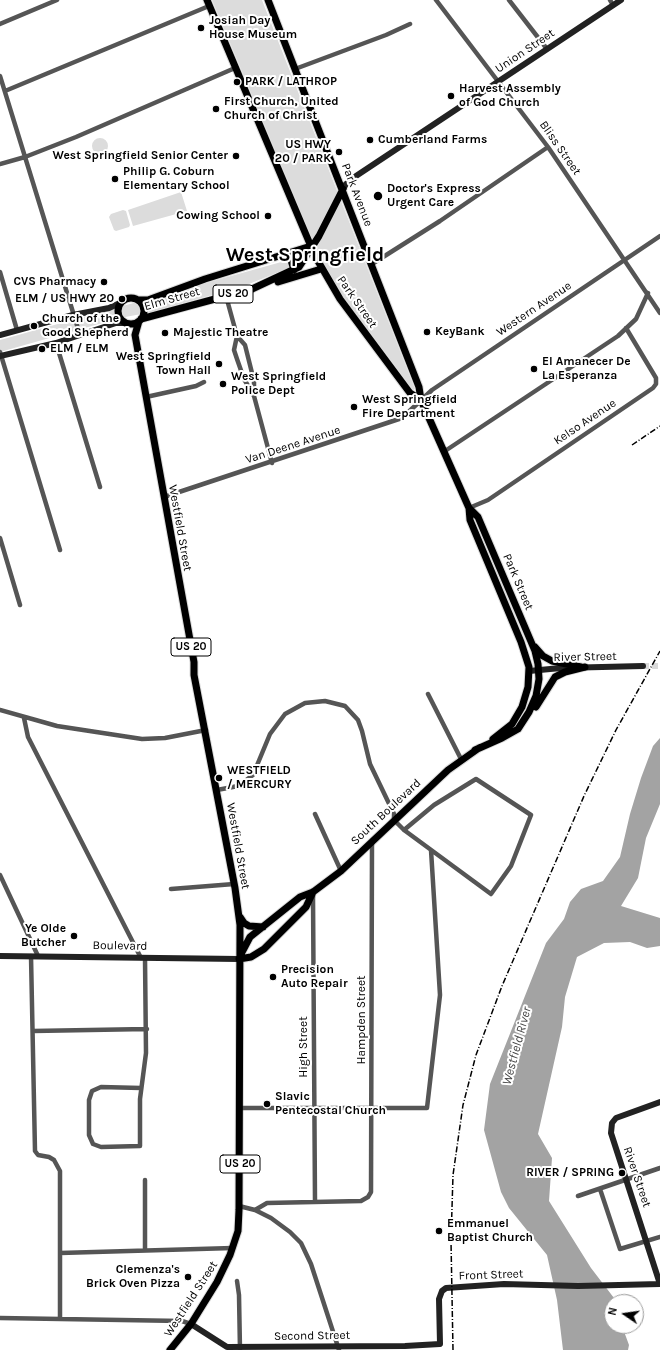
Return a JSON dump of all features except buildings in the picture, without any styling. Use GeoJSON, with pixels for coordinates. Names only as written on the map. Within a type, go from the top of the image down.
{"type":"FeatureCollection","features":[{"type":"Feature","properties":{"kind":"main road","name":"Park Avenue"},"geometry":{"type":"LineString","coordinates":[[268,0],[372,264],[419,387],[421,400]]}},
{"type":"Feature","properties":{"kind":"main road","name":"Union Street"},"geometry":{"type":"LineString","coordinates":[[343,189],[356,176],[500,82],[612,2],[621,0]]}},
{"type":"Feature","properties":{"kind":"main road","name":"Park Street"},"geometry":{"type":"LineString","coordinates":[[208,2],[321,269],[342,302],[410,393],[421,400],[445,451],[469,508],[470,520],[521,642],[528,662],[529,671]]}},
{"type":"Feature","properties":{"kind":"main road","name":"Elm Street"},"geometry":{"type":"LineString","coordinates":[[140,320],[252,289],[300,267],[343,189]]}},
{"type":"Feature","properties":{"kind":"main road","name":"Elm Street"},"geometry":{"type":"LineString","coordinates":[[138,300],[148,300],[212,277],[311,246]]}},
{"type":"Feature","properties":{"kind":"main road"},"geometry":{"type":"LineString","coordinates":[[289,254],[294,270]]}},
{"type":"Feature","properties":{"kind":"main road"},"geometry":{"type":"LineString","coordinates":[[252,289],[321,269]]}},
{"type":"Feature","properties":{"kind":"main road"},"geometry":{"type":"LineString","coordinates":[[0,335],[73,315],[108,308],[127,298],[138,300],[144,309],[140,320],[127,323],[116,323],[56,343],[0,355]]}},
{"type":"Feature","properties":{"kind":"main road","name":"US 20"},"geometry":{"type":"LineString","coordinates":[[120,303],[118,315],[127,323]]}},
{"type":"Feature","properties":{"kind":"main road","name":"Westfield Street"},"geometry":{"type":"LineString","coordinates":[[135,335],[140,320]]}},
{"type":"Feature","properties":{"kind":"main road","name":"Westfield Street"},"geometry":{"type":"LineString","coordinates":[[127,323],[135,335],[194,662],[194,675],[206,730],[239,915],[238,1227],[233,1248],[217,1282],[191,1324],[170,1350]]}},
{"type":"Feature","properties":{"kind":"main road","name":"Park Street"},"geometry":{"type":"LineString","coordinates":[[469,508],[478,517],[535,651],[539,669]]}},
{"type":"Feature","properties":{"kind":"main road"},"geometry":{"type":"LineString","coordinates":[[528,636],[536,649],[549,659],[559,663],[585,668]]}},
{"type":"Feature","properties":{"kind":"main road","name":"River Street"},"geometry":{"type":"LineString","coordinates":[[529,671],[539,669],[643,666]]}},
{"type":"Feature","properties":{"kind":"main road"},"geometry":{"type":"LineString","coordinates":[[518,728],[528,720],[556,677],[565,672],[585,668]]}},
{"type":"Feature","properties":{"kind":"main road","name":"South Boulevard"},"geometry":{"type":"LineString","coordinates":[[475,750],[506,736],[518,728],[534,701],[539,679],[539,669]]}},
{"type":"Feature","properties":{"kind":"main road","name":"South Boulevard"},"geometry":{"type":"LineString","coordinates":[[239,959],[245,944],[263,927],[300,897],[313,892],[341,870],[461,759],[505,730],[517,717],[527,695],[529,671]]}},
{"type":"Feature","properties":{"kind":"main road","name":"South Boulevard"},"geometry":{"type":"LineString","coordinates":[[239,959],[251,957],[264,949],[306,908],[313,892]]}},
{"type":"Feature","properties":{"kind":"main road"},"geometry":{"type":"LineString","coordinates":[[239,915],[246,924],[263,927]]}},
{"type":"Feature","properties":{"kind":"main road","name":"Boulevard"},"geometry":{"type":"LineString","coordinates":[[0,956],[239,959]]}},
{"type":"Feature","properties":{"kind":"main road","name":"River Street"},"geometry":{"type":"LineString","coordinates":[[660,1102],[620,1116],[612,1123],[612,1137],[660,1284]]}},
{"type":"Feature","properties":{"kind":"main road","name":"Front Street"},"geometry":{"type":"LineString","coordinates":[[440,1347],[439,1304],[440,1294],[444,1290],[456,1287],[489,1284],[578,1286],[660,1284]]}},
{"type":"Feature","properties":{"kind":"main road","name":"Second Street"},"geometry":{"type":"LineString","coordinates":[[191,1324],[224,1346],[240,1349],[440,1347]]}},
{"type":"Feature","properties":{"kind":"street"},"geometry":{"type":"LineString","coordinates":[[0,24],[57,0]]}},
{"type":"Feature","properties":{"kind":"street","name":"Bliss Street"},"geometry":{"type":"LineString","coordinates":[[436,0],[500,82],[548,147],[648,293],[660,313]]}},
{"type":"Feature","properties":{"kind":"street"},"geometry":{"type":"LineString","coordinates":[[509,0],[547,49]]}},
{"type":"Feature","properties":{"kind":"street"},"geometry":{"type":"LineString","coordinates":[[5,91],[208,2]]}},
{"type":"Feature","properties":{"kind":"street"},"geometry":{"type":"LineString","coordinates":[[295,69],[386,35],[410,24]]}},
{"type":"Feature","properties":{"kind":"street"},"geometry":{"type":"LineString","coordinates":[[0,164],[25,157],[76,137],[235,68]]}},
{"type":"Feature","properties":{"kind":"street"},"geometry":{"type":"LineString","coordinates":[[0,76],[43,210],[80,335]]}},
{"type":"Feature","properties":{"kind":"street"},"geometry":{"type":"LineString","coordinates":[[372,264],[440,221],[548,147]]}},
{"type":"Feature","properties":{"kind":"street","name":"Western Avenue"},"geometry":{"type":"LineString","coordinates":[[421,400],[660,236]]}},
{"type":"Feature","properties":{"kind":"street"},"geometry":{"type":"LineString","coordinates":[[0,272],[17,330]]}},
{"type":"Feature","properties":{"kind":"street"},"geometry":{"type":"LineString","coordinates":[[445,451],[610,341],[626,328],[638,315],[648,293]]}},
{"type":"Feature","properties":{"kind":"street"},"geometry":{"type":"LineString","coordinates":[[226,296],[237,336],[245,345],[254,381],[254,396],[272,462]]}},
{"type":"Feature","properties":{"kind":"street","name":"Kelso Avenue"},"geometry":{"type":"LineString","coordinates":[[469,508],[488,500],[654,388],[656,378],[626,328]]}},
{"type":"Feature","properties":{"kind":"street"},"geometry":{"type":"LineString","coordinates":[[237,336],[234,348],[237,359],[245,383],[254,396]]}},
{"type":"Feature","properties":{"kind":"street"},"geometry":{"type":"LineString","coordinates":[[56,343],[100,487]]}},
{"type":"Feature","properties":{"kind":"street"},"geometry":{"type":"LineString","coordinates":[[0,355],[60,550]]}},
{"type":"Feature","properties":{"kind":"street"},"geometry":{"type":"LineString","coordinates":[[146,397],[196,386],[204,382]]}},
{"type":"Feature","properties":{"kind":"street","name":"Van Deene Avenue"},"geometry":{"type":"LineString","coordinates":[[164,497],[398,420],[408,413],[421,400]]}},
{"type":"Feature","properties":{"kind":"street"},"geometry":{"type":"LineString","coordinates":[[0,538],[20,605]]}},
{"type":"Feature","properties":{"kind":"street"},"geometry":{"type":"LineString","coordinates":[[428,694],[461,759]]}},
{"type":"Feature","properties":{"kind":"street"},"geometry":{"type":"LineString","coordinates":[[217,790],[238,786],[253,775],[272,731],[289,712],[310,702],[330,701],[347,708],[358,720],[362,730],[370,764],[394,814],[394,820],[404,830],[491,894],[511,866],[531,815],[476,779],[434,805],[404,830]]}},
{"type":"Feature","properties":{"kind":"street"},"geometry":{"type":"LineString","coordinates":[[0,710],[56,726],[142,739],[165,738],[206,730]]}},
{"type":"Feature","properties":{"kind":"street"},"geometry":{"type":"LineString","coordinates":[[24,718],[28,737],[143,958],[147,1029],[146,1061],[141,1088],[140,1146],[101,1147],[93,1144],[89,1137],[89,1100],[92,1091],[97,1087],[141,1088]]}},
{"type":"Feature","properties":{"kind":"street"},"geometry":{"type":"LineString","coordinates":[[315,814],[341,870]]}},
{"type":"Feature","properties":{"kind":"street","name":"Hampden Street"},"geometry":{"type":"LineString","coordinates":[[315,1202],[359,1201],[368,1198],[372,1187],[372,841]]}},
{"type":"Feature","properties":{"kind":"street"},"geometry":{"type":"LineString","coordinates":[[239,1108],[427,1108],[440,995],[431,850]]}},
{"type":"Feature","properties":{"kind":"street"},"geometry":{"type":"LineString","coordinates":[[0,875],[35,956],[33,1031],[35,1151],[38,1155],[53,1159],[60,1171],[60,1319]]}},
{"type":"Feature","properties":{"kind":"street"},"geometry":{"type":"LineString","coordinates":[[171,889],[234,884]]}},
{"type":"Feature","properties":{"kind":"street","name":"High Street"},"geometry":{"type":"LineString","coordinates":[[313,892],[315,1202]]}},
{"type":"Feature","properties":{"kind":"street"},"geometry":{"type":"LineString","coordinates":[[33,1031],[147,1029]]}},
{"type":"Feature","properties":{"kind":"street"},"geometry":{"type":"LineString","coordinates":[[578,1196],[660,1168]]}},
{"type":"Feature","properties":{"kind":"street"},"geometry":{"type":"LineString","coordinates":[[145,1180],[145,1250]]}},
{"type":"Feature","properties":{"kind":"street"},"geometry":{"type":"LineString","coordinates":[[600,1189],[620,1249],[660,1237]]}},
{"type":"Feature","properties":{"kind":"street"},"geometry":{"type":"LineString","coordinates":[[255,1210],[267,1203],[315,1202]]}},
{"type":"Feature","properties":{"kind":"street"},"geometry":{"type":"LineString","coordinates":[[239,1206],[255,1210],[271,1218],[290,1232],[302,1244],[312,1267],[338,1348]]}},
{"type":"Feature","properties":{"kind":"street"},"geometry":{"type":"LineString","coordinates":[[60,1253],[233,1248]]}},
{"type":"Feature","properties":{"kind":"street"},"geometry":{"type":"LineString","coordinates":[[237,1281],[239,1295],[240,1349]]}},
{"type":"Feature","properties":{"kind":"street"},"geometry":{"type":"LineString","coordinates":[[0,1318],[182,1321],[191,1324]]}},
{"type":"Feature","properties":{"kind":"shaded area"},"geometry":{"type":"Polygon","coordinates":[[[212,0],[262,0],[415,389],[413,390],[340,292],[319,255],[212,0]]]}},
{"type":"Feature","properties":{"kind":"shaded area"},"geometry":{"type":"Polygon","coordinates":[[[100,138],[107,143],[108,146],[103,153],[100,154],[93,149],[92,146],[97,139],[100,138]]]}},
{"type":"Feature","properties":{"kind":"shaded area"},"geometry":{"type":"Polygon","coordinates":[[[181,192],[187,211],[133,226],[128,210],[181,192]]]}},
{"type":"Feature","properties":{"kind":"shaded area"},"geometry":{"type":"Polygon","coordinates":[[[123,210],[126,211],[130,225],[129,227],[116,231],[114,230],[109,217],[111,214],[123,210]]]}},
{"type":"Feature","properties":{"kind":"shaded area"},"geometry":{"type":"Polygon","coordinates":[[[285,261],[289,262],[289,268],[244,286],[152,312],[120,318],[0,352],[0,340],[285,261]]]}},
{"type":"Feature","properties":{"kind":"water","name":"Westfield River"},"geometry":{"type":"Polygon","coordinates":[[[660,738],[660,804],[646,838],[638,878],[621,906],[660,918],[660,946],[647,948],[630,942],[604,943],[577,957],[565,997],[562,1027],[538,1134],[552,1158],[549,1201],[591,1268],[611,1294],[604,1294],[604,1334],[625,1334],[629,1345],[628,1350],[563,1350],[557,1300],[547,1255],[509,1208],[501,1192],[484,1130],[490,1084],[546,943],[564,919],[570,902],[581,889],[603,881],[620,857],[630,814],[653,746],[660,738]]]}},
{"type":"Feature","properties":{"kind":"tunnel"},"geometry":{"type":"LineString","coordinates":[[643,666],[660,666]]}},
{"type":"Feature","properties":{"kind":"railway"},"geometry":{"type":"LineString","coordinates":[[632,445],[660,426]]}},
{"type":"Feature","properties":{"kind":"railway"},"geometry":{"type":"LineString","coordinates":[[453,1350],[451,1241],[453,1175],[463,1105],[476,1055],[502,986],[584,796],[616,730],[660,651]]}},
{"type":"Feature","properties":{"kind":"place","name":"Josiah Day House Museum"},"geometry":{"type":"Point","coordinates":[201,28]}},
{"type":"Feature","properties":{"kind":"place","name":"PARK / LATHROP"},"geometry":{"type":"Point","coordinates":[237,82]}},
{"type":"Feature","properties":{"kind":"place","name":"Harvest Assembly of God Church"},"geometry":{"type":"Point","coordinates":[451,96]}},
{"type":"Feature","properties":{"kind":"place","name":"First Church, United Church of Christ"},"geometry":{"type":"Point","coordinates":[216,109]}},
{"type":"Feature","properties":{"kind":"place","name":"Cumberland Farms"},"geometry":{"type":"Point","coordinates":[370,140]}},
{"type":"Feature","properties":{"kind":"place","name":"US HWY 20 / PARK"},"geometry":{"type":"Point","coordinates":[339,152]}},
{"type":"Feature","properties":{"kind":"place","name":"West Springfield Senior Center"},"geometry":{"type":"Point","coordinates":[236,156]}},
{"type":"Feature","properties":{"kind":"place","name":"Philip G. Coburn Elementary School"},"geometry":{"type":"Point","coordinates":[115,179]}},
{"type":"Feature","properties":{"kind":"place","name":"Doctor's Express Urgent Care"},"geometry":{"type":"Point","coordinates":[378,196]}},
{"type":"Feature","properties":{"kind":"place","name":"Cowing School"},"geometry":{"type":"Point","coordinates":[268,216]}},
{"type":"Feature","properties":{"kind":"place","name":"CVS Pharmacy"},"geometry":{"type":"Point","coordinates":[104,282]}},
{"type":"Feature","properties":{"kind":"place","name":"ELM / US HWY 20"},"geometry":{"type":"Point","coordinates":[122,299]}},
{"type":"Feature","properties":{"kind":"place","name":"Church of the Good Shepherd"},"geometry":{"type":"Point","coordinates":[34,326]}},
{"type":"Feature","properties":{"kind":"place","name":"KeyBank"},"geometry":{"type":"Point","coordinates":[427,332]}},
{"type":"Feature","properties":{"kind":"place","name":"Majestic Theatre"},"geometry":{"type":"Point","coordinates":[165,333]}},
{"type":"Feature","properties":{"kind":"place","name":"ELM / ELM"},"geometry":{"type":"Point","coordinates":[42,349]}},
{"type":"Feature","properties":{"kind":"place","name":"West Springfield Town Hall"},"geometry":{"type":"Point","coordinates":[219,364]}},
{"type":"Feature","properties":{"kind":"place","name":"El Amanecer De La Esperanza"},"geometry":{"type":"Point","coordinates":[534,369]}},
{"type":"Feature","properties":{"kind":"place","name":"West Springfield Police Dept"},"geometry":{"type":"Point","coordinates":[223,384]}},
{"type":"Feature","properties":{"kind":"place","name":"West Springfield Fire Department"},"geometry":{"type":"Point","coordinates":[354,407]}},
{"type":"Feature","properties":{"kind":"place","name":"WESTFIELD / MERCURY"},"geometry":{"type":"Point","coordinates":[219,778]}},
{"type":"Feature","properties":{"kind":"place","name":"Ye Olde Butcher"},"geometry":{"type":"Point","coordinates":[74,936]}},
{"type":"Feature","properties":{"kind":"place","name":"Precision Auto Repair"},"geometry":{"type":"Point","coordinates":[273,977]}},
{"type":"Feature","properties":{"kind":"place","name":"Slavic Pentecostal Church"},"geometry":{"type":"Point","coordinates":[267,1104]}},
{"type":"Feature","properties":{"kind":"place","name":"RIVER / SPRING"},"geometry":{"type":"Point","coordinates":[622,1173]}},
{"type":"Feature","properties":{"kind":"place","name":"Emmanuel Baptist Church"},"geometry":{"type":"Point","coordinates":[439,1231]}},
{"type":"Feature","properties":{"kind":"place","name":"Clemenza's Brick Oven Pizza"},"geometry":{"type":"Point","coordinates":[188,1277]}},
{"type":"Feature","properties":{"kind":"district","name":"West Springfield"},"geometry":{"type":"Point","coordinates":[305,255]}}]}
